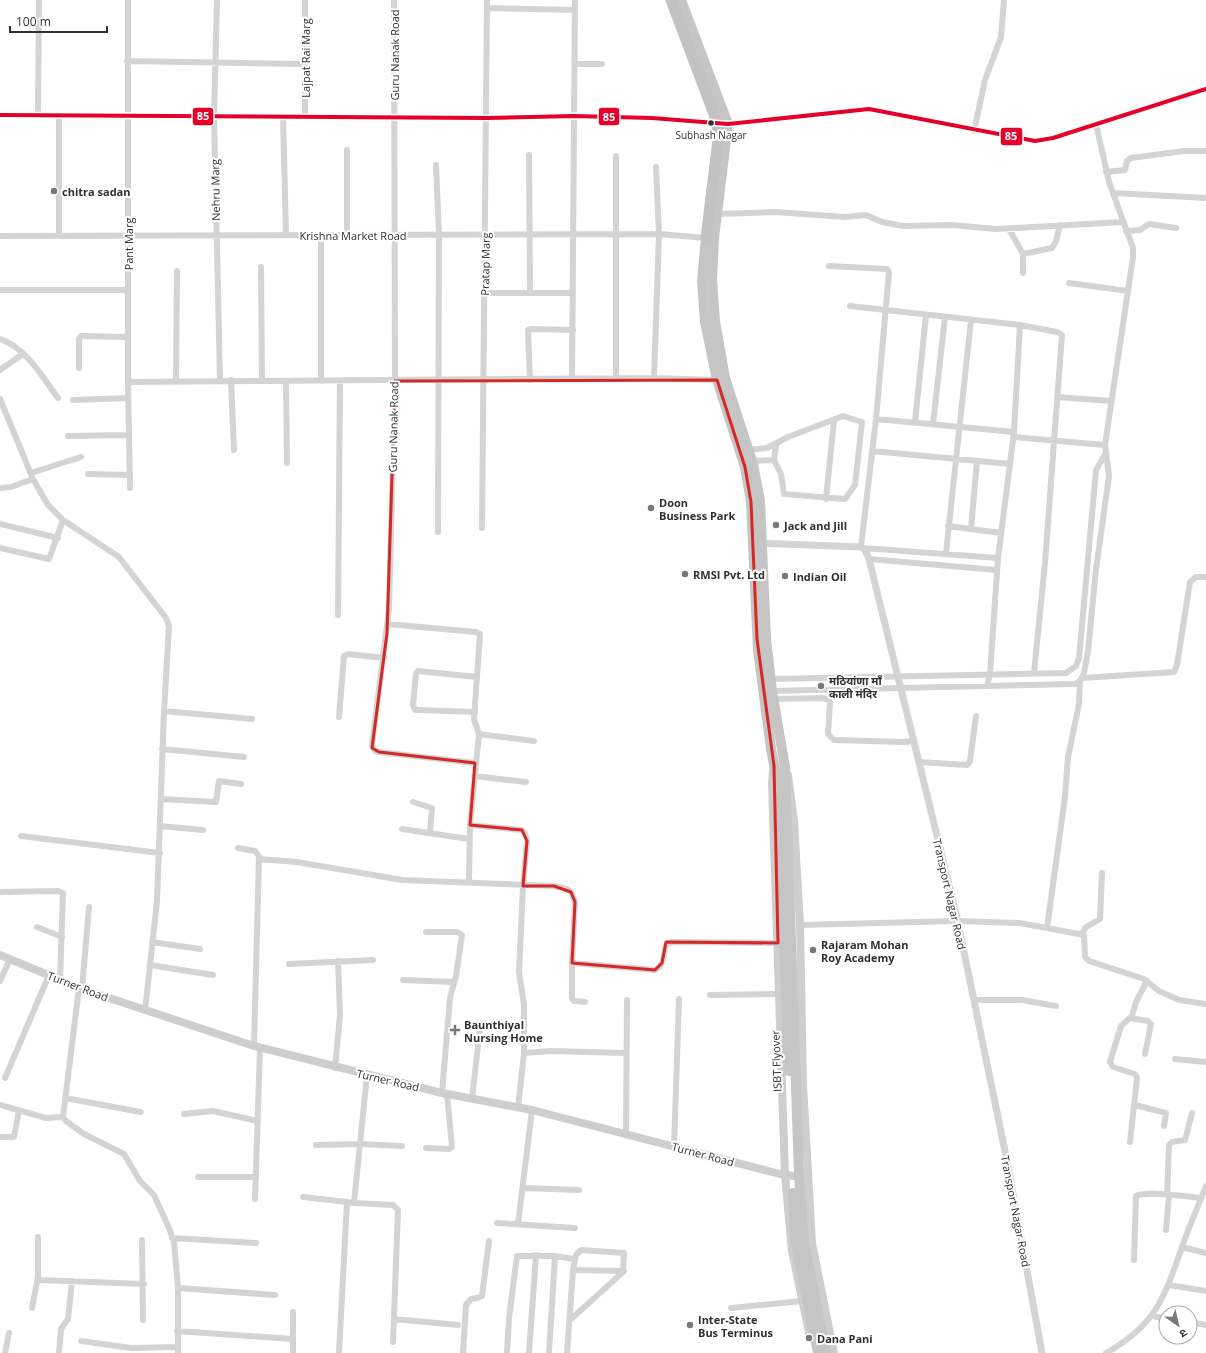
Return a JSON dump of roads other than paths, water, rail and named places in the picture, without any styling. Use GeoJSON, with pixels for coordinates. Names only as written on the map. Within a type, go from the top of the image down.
{"type":"FeatureCollection","features":[{"type":"Feature","properties":{"kind":"highway"},"geometry":{"type":"LineString","coordinates":[[671,0],[722,123],[718,140],[702,281],[705,322],[716,380],[745,467],[757,543]]}},
{"type":"Feature","properties":{"kind":"highway"},"geometry":{"type":"LineString","coordinates":[[681,0],[722,123],[712,280],[715,321],[725,378],[752,461],[760,501],[757,543]]}},
{"type":"Feature","properties":{"kind":"highway","name":"ISBT Flyover"},"geometry":{"type":"LineString","coordinates":[[757,543],[772,695],[785,767],[782,784],[796,1245],[818,1353]]}},
{"type":"Feature","properties":{"kind":"highway","name":"ISBT Flyover"},"geometry":{"type":"LineString","coordinates":[[757,543],[758,650],[774,766],[782,784],[799,1182],[804,1242],[826,1353]]}},
{"type":"Feature","properties":{"kind":"main road"},"geometry":{"type":"LineString","coordinates":[[774,766],[772,783],[785,1175],[792,1251],[813,1353]]}},
{"type":"Feature","properties":{"kind":"main road"},"geometry":{"type":"LineString","coordinates":[[785,767],[790,781],[794,821],[800,925],[807,1178],[812,1243],[834,1353]]}},
{"type":"Feature","properties":{"kind":"main road","name":"Turner Road"},"geometry":{"type":"LineString","coordinates":[[0,955],[80,988],[145,1011],[257,1047],[335,1068],[472,1099],[532,1110],[785,1175],[807,1178]]}},
{"type":"Feature","properties":{"kind":"street"},"geometry":{"type":"LineString","coordinates":[[38,115],[39,0]]}},
{"type":"Feature","properties":{"kind":"street","name":"Pant Marg"},"geometry":{"type":"LineString","coordinates":[[128,0],[128,398],[130,488]]}},
{"type":"Feature","properties":{"kind":"street","name":"Nehru Marg"},"geometry":{"type":"LineString","coordinates":[[217,0],[214,117],[220,380]]}},
{"type":"Feature","properties":{"kind":"street","name":"Lajpat Rai Marg"},"geometry":{"type":"LineString","coordinates":[[305,0],[305,116]]}},
{"type":"Feature","properties":{"kind":"street","name":"Guru Nanak Road"},"geometry":{"type":"LineString","coordinates":[[394,0],[396,235],[395,381],[388,624],[372,748],[380,752],[475,763]]}},
{"type":"Feature","properties":{"kind":"street","name":"Pratap Marg"},"geometry":{"type":"LineString","coordinates":[[482,528],[486,234],[487,0]]}},
{"type":"Feature","properties":{"kind":"street"},"geometry":{"type":"LineString","coordinates":[[572,379],[575,0]]}},
{"type":"Feature","properties":{"kind":"street"},"geometry":{"type":"LineString","coordinates":[[974,130],[985,80],[1001,37],[1004,0]]}},
{"type":"Feature","properties":{"kind":"street"},"geometry":{"type":"LineString","coordinates":[[487,8],[575,10]]}},
{"type":"Feature","properties":{"kind":"street"},"geometry":{"type":"LineString","coordinates":[[127,61],[305,64]]}},
{"type":"Feature","properties":{"kind":"street"},"geometry":{"type":"LineString","coordinates":[[574,64],[602,64]]}},
{"type":"Feature","properties":{"kind":"street"},"geometry":{"type":"LineString","coordinates":[[0,115],[487,118],[574,116],[652,118],[722,123],[869,109],[1035,141],[1053,138],[1206,89]]}},
{"type":"Feature","properties":{"kind":"street"},"geometry":{"type":"LineString","coordinates":[[59,116],[59,234]]}},
{"type":"Feature","properties":{"kind":"street"},"geometry":{"type":"LineString","coordinates":[[283,116],[286,235]]}},
{"type":"Feature","properties":{"kind":"street"},"geometry":{"type":"LineString","coordinates":[[1047,928],[1065,797],[1068,757],[1079,704],[1081,680],[1088,651],[1097,562],[1110,476],[1106,445],[1111,401],[1134,253],[1122,222],[1106,172],[1096,124]]}},
{"type":"Feature","properties":{"kind":"street"},"geometry":{"type":"LineString","coordinates":[[346,150],[347,236]]}},
{"type":"Feature","properties":{"kind":"street"},"geometry":{"type":"LineString","coordinates":[[1106,172],[1125,170],[1127,161],[1131,158],[1184,151],[1206,151]]}},
{"type":"Feature","properties":{"kind":"street"},"geometry":{"type":"LineString","coordinates":[[529,155],[530,293]]}},
{"type":"Feature","properties":{"kind":"street"},"geometry":{"type":"LineString","coordinates":[[616,156],[616,378]]}},
{"type":"Feature","properties":{"kind":"street"},"geometry":{"type":"LineString","coordinates":[[436,165],[439,235],[438,532]]}},
{"type":"Feature","properties":{"kind":"street"},"geometry":{"type":"LineString","coordinates":[[654,378],[660,234],[656,167]]}},
{"type":"Feature","properties":{"kind":"street"},"geometry":{"type":"LineString","coordinates":[[1113,193],[1206,198]]}},
{"type":"Feature","properties":{"kind":"street"},"geometry":{"type":"LineString","coordinates":[[717,214],[775,212],[845,217],[866,215],[882,222],[903,226],[952,225],[1009,229],[1122,222]]}},
{"type":"Feature","properties":{"kind":"street"},"geometry":{"type":"LineString","coordinates":[[1126,231],[1140,230],[1149,224],[1176,228]]}},
{"type":"Feature","properties":{"kind":"street"},"geometry":{"type":"LineString","coordinates":[[1023,254],[1052,248],[1056,241],[1060,225]]}},
{"type":"Feature","properties":{"kind":"street"},"geometry":{"type":"LineString","coordinates":[[1009,229],[1023,254],[1023,273]]}},
{"type":"Feature","properties":{"kind":"street","name":"Krishna Market Road"},"geometry":{"type":"LineString","coordinates":[[0,236],[59,234],[347,236],[660,234],[706,238]]}},
{"type":"Feature","properties":{"kind":"street"},"geometry":{"type":"LineString","coordinates":[[321,235],[321,381]]}},
{"type":"Feature","properties":{"kind":"street"},"geometry":{"type":"LineString","coordinates":[[829,266],[888,268],[890,276],[884,310],[876,419],[862,547]]}},
{"type":"Feature","properties":{"kind":"street"},"geometry":{"type":"LineString","coordinates":[[261,267],[262,380]]}},
{"type":"Feature","properties":{"kind":"street"},"geometry":{"type":"LineString","coordinates":[[176,381],[177,271]]}},
{"type":"Feature","properties":{"kind":"street"},"geometry":{"type":"LineString","coordinates":[[1069,283],[1128,291]]}},
{"type":"Feature","properties":{"kind":"street"},"geometry":{"type":"LineString","coordinates":[[0,290],[128,290]]}},
{"type":"Feature","properties":{"kind":"street"},"geometry":{"type":"LineString","coordinates":[[485,294],[573,293]]}},
{"type":"Feature","properties":{"kind":"street"},"geometry":{"type":"LineString","coordinates":[[850,306],[1020,324],[1057,332],[1062,335],[1045,563],[1034,673]]}},
{"type":"Feature","properties":{"kind":"street"},"geometry":{"type":"LineString","coordinates":[[915,422],[926,315]]}},
{"type":"Feature","properties":{"kind":"street"},"geometry":{"type":"LineString","coordinates":[[933,424],[945,317]]}},
{"type":"Feature","properties":{"kind":"street"},"geometry":{"type":"LineString","coordinates":[[946,553],[958,428],[971,320]]}},
{"type":"Feature","properties":{"kind":"street"},"geometry":{"type":"LineString","coordinates":[[987,686],[990,674],[998,558],[1014,435],[1020,324]]}},
{"type":"Feature","properties":{"kind":"street"},"geometry":{"type":"LineString","coordinates":[[530,380],[528,330],[573,330]]}},
{"type":"Feature","properties":{"kind":"street"},"geometry":{"type":"LineString","coordinates":[[79,368],[79,339],[81,336],[128,337]]}},
{"type":"Feature","properties":{"kind":"street"},"geometry":{"type":"LineString","coordinates":[[0,339],[9,342],[23,354],[58,398]]}},
{"type":"Feature","properties":{"kind":"street"},"geometry":{"type":"LineString","coordinates":[[0,370],[23,354]]}},
{"type":"Feature","properties":{"kind":"street"},"geometry":{"type":"LineString","coordinates":[[128,382],[220,380],[439,381],[616,378],[716,380]]}},
{"type":"Feature","properties":{"kind":"street"},"geometry":{"type":"LineString","coordinates":[[232,380],[234,450]]}},
{"type":"Feature","properties":{"kind":"street"},"geometry":{"type":"LineString","coordinates":[[286,381],[288,463]]}},
{"type":"Feature","properties":{"kind":"street"},"geometry":{"type":"LineString","coordinates":[[338,615],[340,381]]}},
{"type":"Feature","properties":{"kind":"street"},"geometry":{"type":"LineString","coordinates":[[1057,397],[1111,401]]}},
{"type":"Feature","properties":{"kind":"street"},"geometry":{"type":"LineString","coordinates":[[73,400],[128,398]]}},
{"type":"Feature","properties":{"kind":"street"},"geometry":{"type":"LineString","coordinates":[[0,399],[32,476],[48,505],[63,520],[119,557],[166,618],[169,632],[162,749],[160,853],[157,902],[145,1011]]}},
{"type":"Feature","properties":{"kind":"street"},"geometry":{"type":"LineString","coordinates":[[748,450],[767,448],[776,445],[788,437],[843,416],[862,422],[855,485],[845,499],[826,499],[784,494],[781,474],[774,460],[776,445]]}},
{"type":"Feature","properties":{"kind":"street"},"geometry":{"type":"LineString","coordinates":[[876,419],[933,424],[1055,442],[1106,445]]}},
{"type":"Feature","properties":{"kind":"street"},"geometry":{"type":"LineString","coordinates":[[826,499],[834,420]]}},
{"type":"Feature","properties":{"kind":"street"},"geometry":{"type":"LineString","coordinates":[[68,436],[129,435]]}},
{"type":"Feature","properties":{"kind":"street"},"geometry":{"type":"LineString","coordinates":[[872,451],[1010,464]]}},
{"type":"Feature","properties":{"kind":"street"},"geometry":{"type":"LineString","coordinates":[[771,679],[1066,673],[1073,670],[1079,658],[1096,470],[1106,453]]}},
{"type":"Feature","properties":{"kind":"street"},"geometry":{"type":"LineString","coordinates":[[0,488],[11,487],[32,476],[81,457]]}},
{"type":"Feature","properties":{"kind":"street"},"geometry":{"type":"LineString","coordinates":[[752,461],[774,460]]}},
{"type":"Feature","properties":{"kind":"street"},"geometry":{"type":"LineString","coordinates":[[971,529],[977,461]]}},
{"type":"Feature","properties":{"kind":"street"},"geometry":{"type":"LineString","coordinates":[[88,474],[130,476]]}},
{"type":"Feature","properties":{"kind":"street"},"geometry":{"type":"LineString","coordinates":[[0,548],[48,560],[51,558],[63,520]]}},
{"type":"Feature","properties":{"kind":"street"},"geometry":{"type":"LineString","coordinates":[[0,524],[58,538]]}},
{"type":"Feature","properties":{"kind":"street"},"geometry":{"type":"LineString","coordinates":[[948,526],[1001,532]]}},
{"type":"Feature","properties":{"kind":"street"},"geometry":{"type":"LineString","coordinates":[[757,543],[862,547],[998,558]]}},
{"type":"Feature","properties":{"kind":"street","name":"Transport Nagar Road"},"geometry":{"type":"LineString","coordinates":[[862,547],[869,559],[957,921],[974,1000],[1042,1353]]}},
{"type":"Feature","properties":{"kind":"street"},"geometry":{"type":"LineString","coordinates":[[869,559],[997,570]]}},
{"type":"Feature","properties":{"kind":"street"},"geometry":{"type":"LineString","coordinates":[[1088,562],[1097,562]]}},
{"type":"Feature","properties":{"kind":"street"},"geometry":{"type":"LineString","coordinates":[[772,695],[829,689],[1075,684],[1081,680],[1174,672],[1177,665],[1190,582],[1196,577],[1206,577]]}},
{"type":"Feature","properties":{"kind":"street"},"geometry":{"type":"LineString","coordinates":[[388,624],[478,632],[480,637],[474,712],[475,722],[479,729],[479,734],[475,763],[469,839],[469,882]]}},
{"type":"Feature","properties":{"kind":"street"},"geometry":{"type":"LineString","coordinates":[[339,717],[344,656],[348,654],[384,658]]}},
{"type":"Feature","properties":{"kind":"street"},"geometry":{"type":"LineString","coordinates":[[1073,670],[1081,680]]}},
{"type":"Feature","properties":{"kind":"street"},"geometry":{"type":"LineString","coordinates":[[474,712],[415,710],[413,705],[416,674],[418,671],[477,677]]}},
{"type":"Feature","properties":{"kind":"street"},"geometry":{"type":"LineString","coordinates":[[829,689],[828,700],[830,702],[828,734],[832,739],[903,742],[914,741]]}},
{"type":"Feature","properties":{"kind":"street"},"geometry":{"type":"LineString","coordinates":[[772,695],[823,698],[828,700]]}},
{"type":"Feature","properties":{"kind":"street"},"geometry":{"type":"LineString","coordinates":[[164,711],[252,719]]}},
{"type":"Feature","properties":{"kind":"street"},"geometry":{"type":"LineString","coordinates":[[919,762],[967,765],[970,761],[976,716]]}},
{"type":"Feature","properties":{"kind":"street"},"geometry":{"type":"LineString","coordinates":[[479,734],[534,741]]}},
{"type":"Feature","properties":{"kind":"street"},"geometry":{"type":"LineString","coordinates":[[162,749],[244,758]]}},
{"type":"Feature","properties":{"kind":"street"},"geometry":{"type":"LineString","coordinates":[[474,776],[526,782]]}},
{"type":"Feature","properties":{"kind":"street"},"geometry":{"type":"LineString","coordinates":[[161,799],[216,802],[219,781],[241,784]]}},
{"type":"Feature","properties":{"kind":"street"},"geometry":{"type":"LineString","coordinates":[[413,802],[432,808],[430,833]]}},
{"type":"Feature","properties":{"kind":"street"},"geometry":{"type":"LineString","coordinates":[[470,825],[522,830],[525,833],[527,842],[523,886],[519,977],[524,1005],[524,1053],[518,1108]]}},
{"type":"Feature","properties":{"kind":"street"},"geometry":{"type":"LineString","coordinates":[[160,826],[203,830]]}},
{"type":"Feature","properties":{"kind":"street"},"geometry":{"type":"LineString","coordinates":[[402,829],[469,839]]}},
{"type":"Feature","properties":{"kind":"street"},"geometry":{"type":"LineString","coordinates":[[21,836],[160,853]]}},
{"type":"Feature","properties":{"kind":"street"},"geometry":{"type":"LineString","coordinates":[[238,848],[255,851],[258,854],[259,859],[257,1047],[258,1121],[255,1199]]}},
{"type":"Feature","properties":{"kind":"street"},"geometry":{"type":"LineString","coordinates":[[259,859],[297,862],[402,880],[469,882],[523,886],[554,886],[567,889],[571,892],[575,902],[572,998],[574,1001],[585,1002]]}},
{"type":"Feature","properties":{"kind":"street"},"geometry":{"type":"LineString","coordinates":[[1082,934],[1090,924],[1099,920],[1102,873]]}},
{"type":"Feature","properties":{"kind":"street"},"geometry":{"type":"LineString","coordinates":[[0,892],[62,892],[64,897],[60,980]]}},
{"type":"Feature","properties":{"kind":"street"},"geometry":{"type":"LineString","coordinates":[[63,1117],[89,907]]}},
{"type":"Feature","properties":{"kind":"street"},"geometry":{"type":"LineString","coordinates":[[800,925],[957,921],[1019,923],[1082,934],[1085,937],[1084,957],[1087,960],[1147,981],[1171,997],[1188,1002],[1206,1004]]}},
{"type":"Feature","properties":{"kind":"street"},"geometry":{"type":"LineString","coordinates":[[37,927],[62,937]]}},
{"type":"Feature","properties":{"kind":"street"},"geometry":{"type":"LineString","coordinates":[[426,932],[457,932],[461,934],[447,1021],[445,1093],[452,1147],[449,1149],[426,1148]]}},
{"type":"Feature","properties":{"kind":"street"},"geometry":{"type":"LineString","coordinates":[[152,942],[200,950]]}},
{"type":"Feature","properties":{"kind":"street"},"geometry":{"type":"LineString","coordinates":[[572,963],[655,970],[662,963],[666,945],[671,942],[778,943]]}},
{"type":"Feature","properties":{"kind":"street"},"geometry":{"type":"LineString","coordinates":[[0,981],[10,959]]}},
{"type":"Feature","properties":{"kind":"street"},"geometry":{"type":"LineString","coordinates":[[289,964],[373,960]]}},
{"type":"Feature","properties":{"kind":"street"},"geometry":{"type":"LineString","coordinates":[[335,1068],[340,1015],[338,961]]}},
{"type":"Feature","properties":{"kind":"street"},"geometry":{"type":"LineString","coordinates":[[150,965],[213,975]]}},
{"type":"Feature","properties":{"kind":"street"},"geometry":{"type":"LineString","coordinates":[[5,1078],[49,976]]}},
{"type":"Feature","properties":{"kind":"street"},"geometry":{"type":"LineString","coordinates":[[403,980],[454,982]]}},
{"type":"Feature","properties":{"kind":"street"},"geometry":{"type":"LineString","coordinates":[[1130,1142],[1138,1081],[1136,1075],[1113,1067],[1110,1062],[1121,1026],[1130,1018],[1136,1002],[1147,981]]}},
{"type":"Feature","properties":{"kind":"street"},"geometry":{"type":"LineString","coordinates":[[710,995],[780,994]]}},
{"type":"Feature","properties":{"kind":"street"},"geometry":{"type":"LineString","coordinates":[[626,1135],[625,1053],[627,1000]]}},
{"type":"Feature","properties":{"kind":"street"},"geometry":{"type":"LineString","coordinates":[[674,1147],[679,1000]]}},
{"type":"Feature","properties":{"kind":"street"},"geometry":{"type":"LineString","coordinates":[[974,1000],[1022,1000],[1056,1006]]}},
{"type":"Feature","properties":{"kind":"street"},"geometry":{"type":"LineString","coordinates":[[1130,1018],[1148,1021],[1151,1024],[1145,1054]]}},
{"type":"Feature","properties":{"kind":"street"},"geometry":{"type":"LineString","coordinates":[[472,1099],[480,1028]]}},
{"type":"Feature","properties":{"kind":"street"},"geometry":{"type":"LineString","coordinates":[[524,1053],[551,1051],[625,1053]]}},
{"type":"Feature","properties":{"kind":"street"},"geometry":{"type":"LineString","coordinates":[[1175,1059],[1206,1062]]}},
{"type":"Feature","properties":{"kind":"street"},"geometry":{"type":"LineString","coordinates":[[354,1202],[367,1075]]}},
{"type":"Feature","properties":{"kind":"street"},"geometry":{"type":"LineString","coordinates":[[65,1098],[141,1112]]}},
{"type":"Feature","properties":{"kind":"street"},"geometry":{"type":"LineString","coordinates":[[0,1105],[46,1118],[63,1117],[84,1134],[124,1154],[140,1181],[154,1195],[172,1238],[178,1288],[178,1350],[131,1350],[81,1341]]}},
{"type":"Feature","properties":{"kind":"street"},"geometry":{"type":"LineString","coordinates":[[1135,1106],[1166,1113],[1164,1126]]}},
{"type":"Feature","properties":{"kind":"street"},"geometry":{"type":"LineString","coordinates":[[518,1224],[532,1110]]}},
{"type":"Feature","properties":{"kind":"street"},"geometry":{"type":"LineString","coordinates":[[0,1137],[14,1137],[19,1111]]}},
{"type":"Feature","properties":{"kind":"street"},"geometry":{"type":"LineString","coordinates":[[184,1114],[213,1111],[258,1121]]}},
{"type":"Feature","properties":{"kind":"street"},"geometry":{"type":"LineString","coordinates":[[1166,1230],[1169,1145],[1172,1142],[1185,1140],[1192,1113]]}},
{"type":"Feature","properties":{"kind":"street"},"geometry":{"type":"LineString","coordinates":[[316,1145],[361,1144],[402,1146]]}},
{"type":"Feature","properties":{"kind":"street"},"geometry":{"type":"LineString","coordinates":[[198,1177],[256,1177]]}},
{"type":"Feature","properties":{"kind":"street"},"geometry":{"type":"LineString","coordinates":[[1106,1353],[1125,1341],[1153,1316],[1170,1285],[1182,1247],[1206,1186]]}},
{"type":"Feature","properties":{"kind":"street"},"geometry":{"type":"LineString","coordinates":[[523,1188],[579,1190]]}},
{"type":"Feature","properties":{"kind":"street"},"geometry":{"type":"LineString","coordinates":[[1134,1260],[1136,1196],[1143,1194],[1202,1198]]}},
{"type":"Feature","properties":{"kind":"street"},"geometry":{"type":"LineString","coordinates":[[303,1197],[393,1205],[398,1210],[393,1342]]}},
{"type":"Feature","properties":{"kind":"street"},"geometry":{"type":"LineString","coordinates":[[339,1353],[347,1202]]}},
{"type":"Feature","properties":{"kind":"street"},"geometry":{"type":"LineString","coordinates":[[497,1223],[575,1228]]}},
{"type":"Feature","properties":{"kind":"street"},"geometry":{"type":"LineString","coordinates":[[32,1308],[38,1277],[38,1237]]}},
{"type":"Feature","properties":{"kind":"street"},"geometry":{"type":"LineString","coordinates":[[172,1238],[256,1243]]}},
{"type":"Feature","properties":{"kind":"street"},"geometry":{"type":"LineString","coordinates":[[142,1240],[144,1284],[143,1320]]}},
{"type":"Feature","properties":{"kind":"street"},"geometry":{"type":"LineString","coordinates":[[463,1353],[466,1305],[470,1298],[482,1296],[489,1241]]}},
{"type":"Feature","properties":{"kind":"street"},"geometry":{"type":"LineString","coordinates":[[1182,1247],[1206,1253]]}},
{"type":"Feature","properties":{"kind":"street"},"geometry":{"type":"LineString","coordinates":[[567,1353],[574,1259],[577,1253],[581,1250],[622,1252],[625,1255],[624,1271],[570,1320]]}},
{"type":"Feature","properties":{"kind":"street"},"geometry":{"type":"LineString","coordinates":[[507,1353],[509,1318],[516,1258],[519,1254],[555,1256],[574,1259]]}},
{"type":"Feature","properties":{"kind":"street"},"geometry":{"type":"LineString","coordinates":[[529,1353],[536,1255]]}},
{"type":"Feature","properties":{"kind":"street"},"geometry":{"type":"LineString","coordinates":[[549,1353],[555,1256]]}},
{"type":"Feature","properties":{"kind":"street"},"geometry":{"type":"LineString","coordinates":[[573,1270],[624,1271]]}},
{"type":"Feature","properties":{"kind":"street"},"geometry":{"type":"LineString","coordinates":[[38,1277],[40,1280],[144,1284]]}},
{"type":"Feature","properties":{"kind":"street"},"geometry":{"type":"LineString","coordinates":[[59,1353],[61,1329],[68,1319],[72,1281]]}},
{"type":"Feature","properties":{"kind":"street"},"geometry":{"type":"LineString","coordinates":[[1170,1285],[1206,1291]]}},
{"type":"Feature","properties":{"kind":"street"},"geometry":{"type":"LineString","coordinates":[[178,1288],[275,1295]]}},
{"type":"Feature","properties":{"kind":"street"},"geometry":{"type":"LineString","coordinates":[[731,1308],[802,1301]]}},
{"type":"Feature","properties":{"kind":"street"},"geometry":{"type":"LineString","coordinates":[[292,1353],[293,1312]]}},
{"type":"Feature","properties":{"kind":"street"},"geometry":{"type":"LineString","coordinates":[[1153,1316],[1158,1317]]}},
{"type":"Feature","properties":{"kind":"street"},"geometry":{"type":"LineString","coordinates":[[394,1319],[458,1325]]}},
{"type":"Feature","properties":{"kind":"street"},"geometry":{"type":"LineString","coordinates":[[177,1331],[293,1339]]}},
{"type":"Feature","properties":{"kind":"street"},"geometry":{"type":"LineString","coordinates":[[5,1353],[9,1333]]}},
{"type":"Feature","properties":{"kind":"place","name":"Subhash Nagar"},"geometry":{"type":"Point","coordinates":[711,123]}},
{"type":"Feature","properties":{"kind":"place","name":"chitra sadan"},"geometry":{"type":"Point","coordinates":[54,191]}},
{"type":"Feature","properties":{"kind":"place","name":"Doon Business Park"},"geometry":{"type":"Point","coordinates":[651,508]}},
{"type":"Feature","properties":{"kind":"place","name":"Jack and Jill"},"geometry":{"type":"Point","coordinates":[776,525]}},
{"type":"Feature","properties":{"kind":"place","name":"RMSI Pvt. Ltd"},"geometry":{"type":"Point","coordinates":[685,574]}},
{"type":"Feature","properties":{"kind":"place","name":"Indian Oil"},"geometry":{"type":"Point","coordinates":[785,576]}},
{"type":"Feature","properties":{"kind":"place","name":"मठियांणा माँ काली मंदिर"},"geometry":{"type":"Point","coordinates":[821,686]}},
{"type":"Feature","properties":{"kind":"place","name":"Rajaram Mohan Roy Academy"},"geometry":{"type":"Point","coordinates":[813,950]}},
{"type":"Feature","properties":{"kind":"place","name":"Baunthiyal Nursing Home"},"geometry":{"type":"Point","coordinates":[455,1030]}},
{"type":"Feature","properties":{"kind":"place","name":"Inter-State Bus Terminus"},"geometry":{"type":"Point","coordinates":[690,1325]}},
{"type":"Feature","properties":{"kind":"place","name":"Dana Pani"},"geometry":{"type":"Point","coordinates":[809,1338]}}]}
